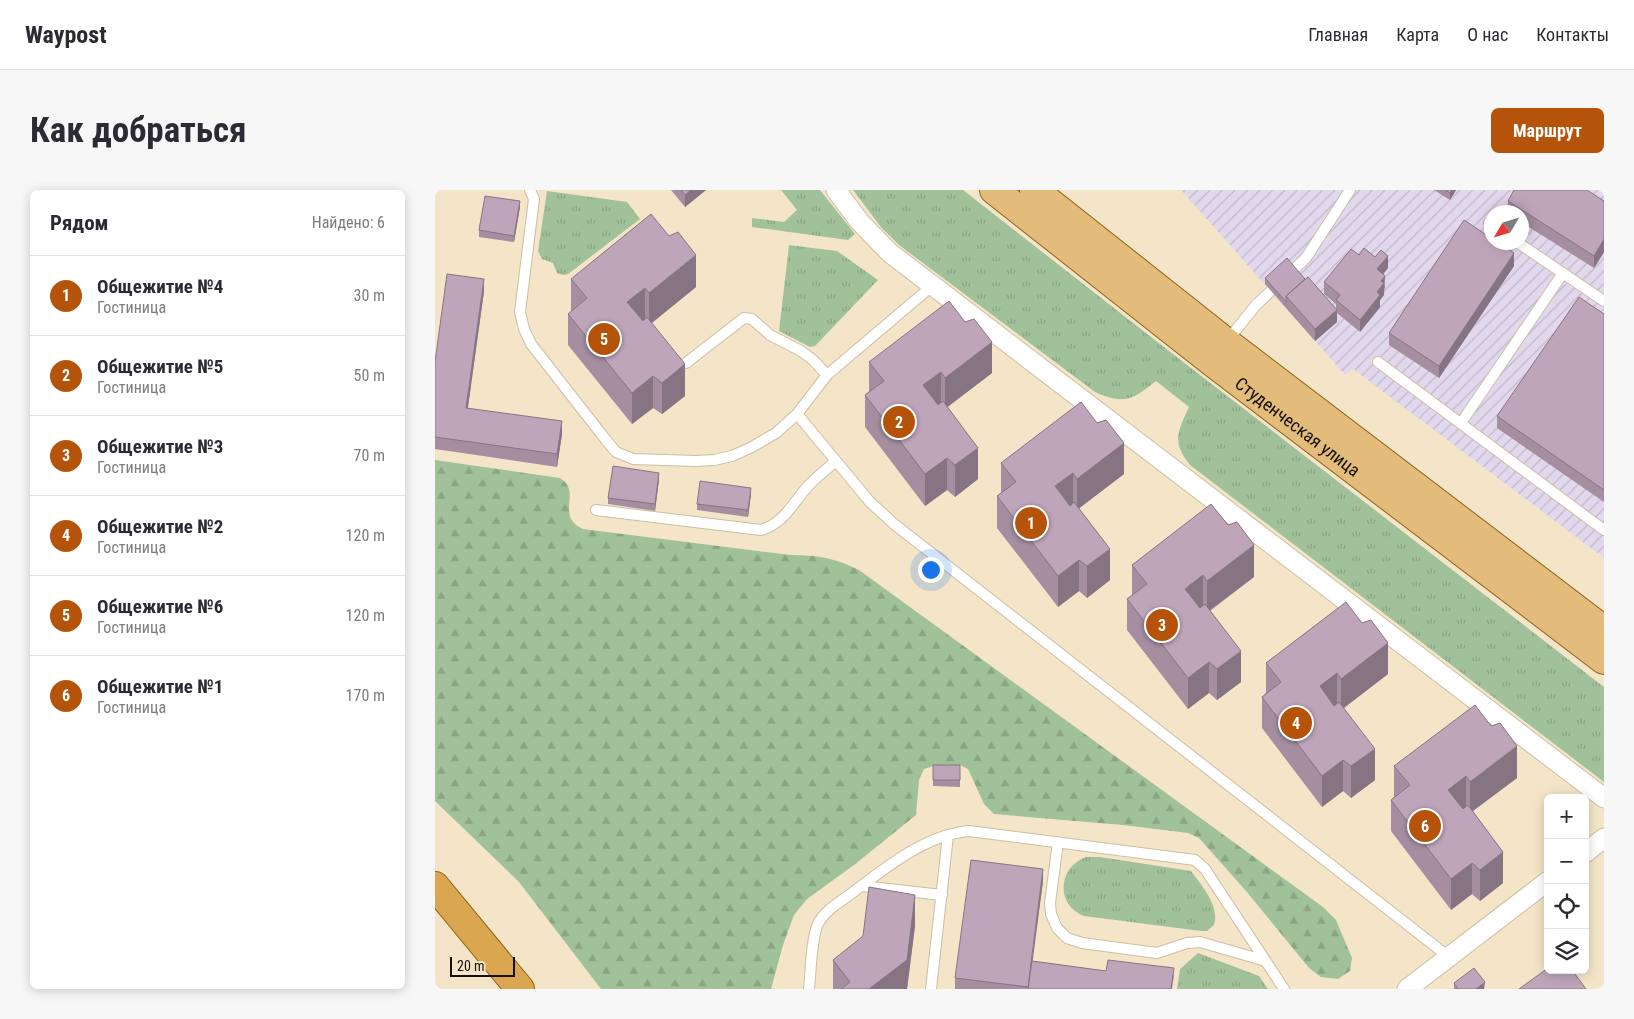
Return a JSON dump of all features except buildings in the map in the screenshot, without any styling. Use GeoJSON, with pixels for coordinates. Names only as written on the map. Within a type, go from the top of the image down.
{"type":"FeatureCollection","features":[{"type":"Feature","properties":{"kind":"highway"},"geometry":{"type":"LineString","coordinates":[[435,886],[520,989]]}},
{"type":"Feature","properties":{"kind":"main road","name":"Студенческая улица"},"geometry":{"type":"LineString","coordinates":[[994,190],[1604,630]]}},
{"type":"Feature","properties":{"kind":"main road","name":"Студенческая улица"},"geometry":{"type":"LineString","coordinates":[[1034,190],[1219,352],[1604,660]]}},
{"type":"Feature","properties":{"kind":"street"},"geometry":{"type":"LineString","coordinates":[[836,190],[874,237],[890,253],[1604,798]]}},
{"type":"Feature","properties":{"kind":"street"},"geometry":{"type":"LineString","coordinates":[[1589,850],[1604,838]]}},
{"type":"Feature","properties":{"kind":"street"},"geometry":{"type":"LineString","coordinates":[[1407,989],[1544,884]]}},
{"type":"Feature","properties":{"kind":"lane"},"geometry":{"type":"LineString","coordinates":[[530,190],[534,199],[520,312],[524,329],[531,344],[616,452],[633,459],[714,460],[732,456],[776,433],[797,414],[827,375],[932,286]]}},
{"type":"Feature","properties":{"kind":"lane"},"geometry":{"type":"LineString","coordinates":[[1219,352],[1256,305],[1306,258],[1350,190]]}},
{"type":"Feature","properties":{"kind":"lane"},"geometry":{"type":"LineString","coordinates":[[1529,250],[1604,301]]}},
{"type":"Feature","properties":{"kind":"lane"},"geometry":{"type":"LineString","coordinates":[[1461,423],[1563,273]]}},
{"type":"Feature","properties":{"kind":"lane"},"geometry":{"type":"LineString","coordinates":[[686,363],[744,318],[752,319],[770,335],[808,356],[827,375]]}},
{"type":"Feature","properties":{"kind":"lane"},"geometry":{"type":"LineString","coordinates":[[1379,362],[1604,530]]}},
{"type":"Feature","properties":{"kind":"lane"},"geometry":{"type":"LineString","coordinates":[[797,414],[870,502],[894,524],[1449,957]]}},
{"type":"Feature","properties":{"kind":"lane"},"geometry":{"type":"LineString","coordinates":[[596,510],[761,530],[772,527],[782,519],[808,486],[836,461]]}},
{"type":"Feature","properties":{"kind":"lane"},"geometry":{"type":"LineString","coordinates":[[809,989],[818,925],[826,912],[895,861],[948,834],[969,831],[1195,860],[1205,869],[1284,989]]}},
{"type":"Feature","properties":{"kind":"lane"},"geometry":{"type":"LineString","coordinates":[[931,989],[948,834]]}},
{"type":"Feature","properties":{"kind":"lane"},"geometry":{"type":"LineString","coordinates":[[1058,842],[1050,903],[1051,914],[1057,928],[1067,938],[1082,943],[1157,953],[1187,943],[1200,942],[1266,961]]}},
{"type":"Feature","properties":{"kind":"lane"},"geometry":{"type":"LineString","coordinates":[[862,886],[942,895]]}},
{"type":"Feature","properties":{"kind":"shaded area"},"geometry":{"type":"Polygon","coordinates":[[[1181,190],[1604,190],[1604,558],[1353,369],[1345,375],[1181,190]]]}},
{"type":"Feature","properties":{"kind":"green space"},"geometry":{"type":"Polygon","coordinates":[[[781,190],[820,190],[855,234],[848,240],[752,227],[752,218],[784,222],[797,210],[781,190]]]}},
{"type":"Feature","properties":{"kind":"green space"},"geometry":{"type":"Polygon","coordinates":[[[853,190],[963,190],[1604,687],[1604,782],[1190,465],[1181,450],[1178,437],[1189,407],[1156,381],[1141,393],[1128,398],[1114,398],[1095,392],[899,245],[881,227],[853,190]]]}},
{"type":"Feature","properties":{"kind":"green space"},"geometry":{"type":"Polygon","coordinates":[[[547,191],[627,202],[640,219],[568,274],[563,275],[557,273],[553,263],[542,259],[538,251],[547,191]]]}},
{"type":"Feature","properties":{"kind":"green space"},"geometry":{"type":"Polygon","coordinates":[[[789,245],[837,251],[878,280],[815,346],[810,347],[779,331],[789,245]]]}},
{"type":"Feature","properties":{"kind":"green space"},"geometry":{"type":"Polygon","coordinates":[[[435,460],[560,478],[569,490],[570,518],[583,529],[818,557],[834,560],[859,570],[1323,907],[1336,920],[1352,958],[1350,971],[1338,979],[1321,977],[1309,968],[1246,891],[1199,838],[1188,833],[1123,825],[994,814],[984,804],[968,769],[960,765],[934,766],[924,769],[919,780],[916,815],[854,865],[807,899],[794,915],[783,945],[771,989],[601,989],[519,882],[435,801],[435,460]]]}},
{"type":"Feature","properties":{"kind":"green space"},"geometry":{"type":"Polygon","coordinates":[[[1086,857],[1100,857],[1191,871],[1209,896],[1214,911],[1214,925],[1207,931],[1201,931],[1084,916],[1068,904],[1064,886],[1065,877],[1070,869],[1086,857]]]}},
{"type":"Feature","properties":{"kind":"green space"},"geometry":{"type":"Polygon","coordinates":[[[1198,953],[1259,976],[1268,989],[1177,989],[1180,969],[1198,953]]]}},
{"type":"Feature","properties":{"kind":"place","name":"Общежитие №6"},"geometry":{"type":"Point","coordinates":[604,339]}},
{"type":"Feature","properties":{"kind":"place","name":"Общежитие №5"},"geometry":{"type":"Point","coordinates":[899,422]}},
{"type":"Feature","properties":{"kind":"place","name":"Общежитие №4"},"geometry":{"type":"Point","coordinates":[1031,523]}},
{"type":"Feature","properties":{"kind":"place","name":"Общежитие №3"},"geometry":{"type":"Point","coordinates":[1162,625]}},
{"type":"Feature","properties":{"kind":"place","name":"Общежитие №2"},"geometry":{"type":"Point","coordinates":[1296,723]}},
{"type":"Feature","properties":{"kind":"place","name":"Общежитие №1"},"geometry":{"type":"Point","coordinates":[1425,826]}}]}
